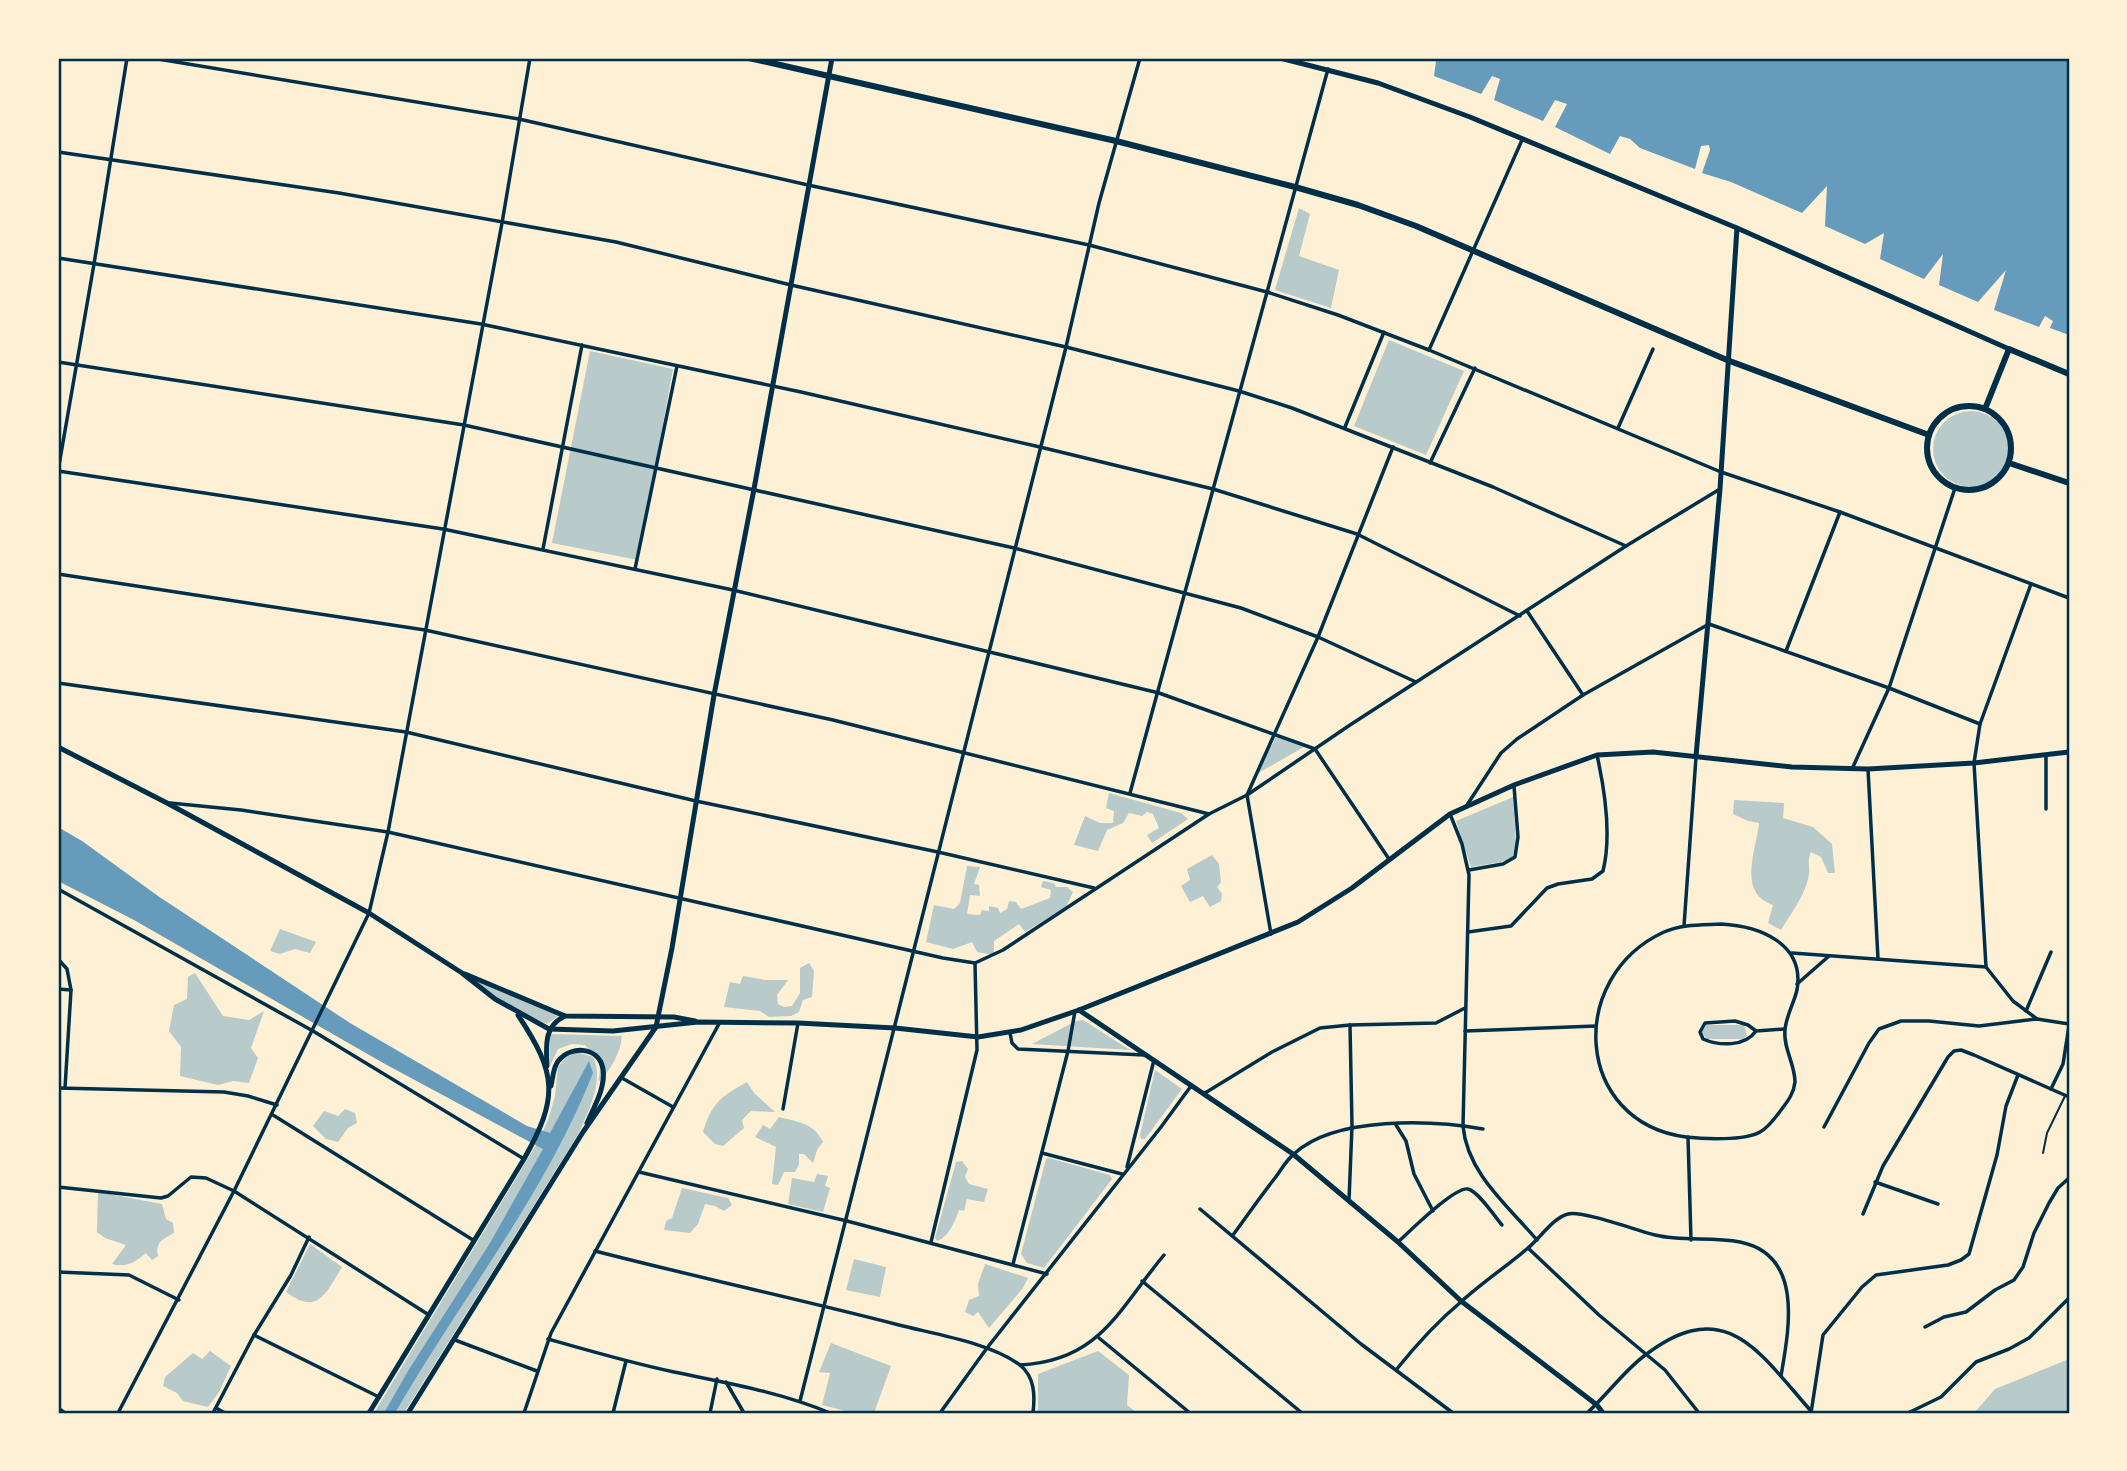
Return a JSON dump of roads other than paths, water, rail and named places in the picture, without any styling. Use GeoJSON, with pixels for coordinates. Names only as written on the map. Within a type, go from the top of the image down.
{"type":"FeatureCollection","features":[{"type":"Feature","properties":{"kind":"main road"},"geometry":{"type":"LineString","coordinates":[[749,58],[1116,141],[1295,187],[1383,213],[1727,360],[1929,435]]}},
{"type":"Feature","properties":{"kind":"main road"},"geometry":{"type":"LineString","coordinates":[[408,1413],[583,1132],[656,1027],[733,590],[774,386],[832,58]]}},
{"type":"Feature","properties":{"kind":"main road"},"geometry":{"type":"LineString","coordinates":[[1280,58],[1328,69],[1416,96],[1737,228],[2069,374]]}},
{"type":"Feature","properties":{"kind":"main road"},"geometry":{"type":"LineString","coordinates":[[1696,756],[1720,489],[1737,228]]}},
{"type":"Feature","properties":{"kind":"main road"},"geometry":{"type":"LineString","coordinates":[[1985,409],[2009,349]]}},
{"type":"Feature","properties":{"kind":"main road"},"geometry":{"type":"LineString","coordinates":[[1970,405],[1985,409],[1997,416],[2007,428],[2012,449],[2009,463],[2004,473],[1987,487],[1976,490],[1955,488],[1941,480],[1931,467],[1927,451],[1929,435],[1942,416],[1955,408],[1970,405]]}},
{"type":"Feature","properties":{"kind":"main road"},"geometry":{"type":"LineString","coordinates":[[2009,463],[2069,484]]}},
{"type":"Feature","properties":{"kind":"main road"},"geometry":{"type":"LineString","coordinates":[[58,747],[369,913],[462,973],[516,1012],[549,1029],[614,1031],[698,1022],[798,1023],[895,1028],[978,1037],[1010,1033],[1077,1011],[1272,934],[1316,912],[1390,861],[1450,814],[1514,785],[1597,755],[1634,752],[1792,767],[1868,769],[1974,763],[2069,752]]}},
{"type":"Feature","properties":{"kind":"main road"},"geometry":{"type":"LineString","coordinates":[[462,973],[565,1016],[658,1017],[698,1022]]}},
{"type":"Feature","properties":{"kind":"main road"},"geometry":{"type":"LineString","coordinates":[[1077,1011],[1192,1084],[1293,1154],[1398,1242],[1461,1301],[1604,1413]]}},
{"type":"Feature","properties":{"kind":"main road"},"geometry":{"type":"LineString","coordinates":[[516,1012],[547,1069]]}},
{"type":"Feature","properties":{"kind":"main road"},"geometry":{"type":"LineString","coordinates":[[550,1095],[547,1069],[549,1029],[555,1021],[565,1016]]}},
{"type":"Feature","properties":{"kind":"main road"},"geometry":{"type":"LineString","coordinates":[[369,1413],[531,1146],[550,1095],[555,1067],[564,1056],[579,1050],[590,1052],[603,1068],[602,1081],[583,1132]]}},
{"type":"Feature","properties":{"kind":"street"},"geometry":{"type":"LineString","coordinates":[[127,58],[58,471],[443,529],[733,590],[1158,692],[1315,749],[1390,861]]}},
{"type":"Feature","properties":{"kind":"street"},"geometry":{"type":"LineString","coordinates":[[152,58],[519,119],[1089,245],[1267,292],[1429,349],[1721,472],[1840,512],[2069,598]]}},
{"type":"Feature","properties":{"kind":"street"},"geometry":{"type":"LineString","coordinates":[[118,1413],[234,1191],[369,913],[388,832],[502,223],[530,58]]}},
{"type":"Feature","properties":{"kind":"street"},"geometry":{"type":"LineString","coordinates":[[800,1401],[1066,347],[1089,245],[1140,58]]}},
{"type":"Feature","properties":{"kind":"street"},"geometry":{"type":"LineString","coordinates":[[1130,793],[1328,69]]}},
{"type":"Feature","properties":{"kind":"street"},"geometry":{"type":"LineString","coordinates":[[1429,349],[1522,139]]}},
{"type":"Feature","properties":{"kind":"street"},"geometry":{"type":"LineString","coordinates":[[58,152],[339,193],[616,242],[791,285],[1066,347],[1239,391],[1345,427],[1493,487],[1626,546]]}},
{"type":"Feature","properties":{"kind":"street"},"geometry":{"type":"LineString","coordinates":[[58,258],[481,324],[774,386],[1213,489],[1357,534],[1520,616]]}},
{"type":"Feature","properties":{"kind":"street"},"geometry":{"type":"LineString","coordinates":[[1345,427],[1384,332]]}},
{"type":"Feature","properties":{"kind":"street"},"geometry":{"type":"LineString","coordinates":[[543,550],[582,345]]}},
{"type":"Feature","properties":{"kind":"street"},"geometry":{"type":"LineString","coordinates":[[1618,428],[1653,349]]}},
{"type":"Feature","properties":{"kind":"street"},"geometry":{"type":"LineString","coordinates":[[58,362],[464,425],[1014,548],[1241,608],[1318,637],[1416,682]]}},
{"type":"Feature","properties":{"kind":"street"},"geometry":{"type":"LineString","coordinates":[[635,569],[677,366]]}},
{"type":"Feature","properties":{"kind":"street"},"geometry":{"type":"LineString","coordinates":[[1430,463],[1475,368]]}},
{"type":"Feature","properties":{"kind":"street"},"geometry":{"type":"LineString","coordinates":[[1272,934],[1247,795],[1318,637],[1393,447]]}},
{"type":"Feature","properties":{"kind":"street"},"geometry":{"type":"LineString","coordinates":[[1852,769],[1889,688],[1955,488]]}},
{"type":"Feature","properties":{"kind":"street"},"geometry":{"type":"LineString","coordinates":[[167,803],[254,812],[388,832],[975,963],[1003,950],[1209,814],[1247,795],[1626,546],[1720,489]]}},
{"type":"Feature","properties":{"kind":"street"},"geometry":{"type":"LineString","coordinates":[[1786,651],[1840,512]]}},
{"type":"Feature","properties":{"kind":"street"},"geometry":{"type":"LineString","coordinates":[[58,574],[425,630],[833,720],[1209,814]]}},
{"type":"Feature","properties":{"kind":"street"},"geometry":{"type":"LineString","coordinates":[[2031,583],[1980,724],[1974,763],[1986,967],[2007,995],[2037,1019]]}},
{"type":"Feature","properties":{"kind":"street"},"geometry":{"type":"LineString","coordinates":[[1527,611],[1583,695]]}},
{"type":"Feature","properties":{"kind":"street"},"geometry":{"type":"LineString","coordinates":[[1465,807],[1509,745],[1583,695],[1709,624],[1889,688],[1980,724]]}},
{"type":"Feature","properties":{"kind":"street"},"geometry":{"type":"LineString","coordinates":[[58,683],[406,732],[696,801],[1094,888]]}},
{"type":"Feature","properties":{"kind":"street"},"geometry":{"type":"LineString","coordinates":[[1468,932],[1511,926],[1547,888],[1589,880],[1604,871],[1605,817],[1597,755]]}},
{"type":"Feature","properties":{"kind":"street"},"geometry":{"type":"LineString","coordinates":[[2046,755],[2046,809]]}},
{"type":"Feature","properties":{"kind":"street"},"geometry":{"type":"LineString","coordinates":[[1684,926],[1696,756]]}},
{"type":"Feature","properties":{"kind":"street"},"geometry":{"type":"LineString","coordinates":[[1868,769],[1878,959]]}},
{"type":"Feature","properties":{"kind":"street"},"geometry":{"type":"LineString","coordinates":[[1469,870],[1503,864],[1515,857],[1518,837],[1514,785]]}},
{"type":"Feature","properties":{"kind":"street"},"geometry":{"type":"LineString","coordinates":[[1450,814],[1469,870],[1464,1031],[1463,1126],[1466,1147],[1476,1168],[1537,1240]]}},
{"type":"Feature","properties":{"kind":"street"},"geometry":{"type":"LineString","coordinates":[[58,889],[314,1029],[524,1159]]}},
{"type":"Feature","properties":{"kind":"street"},"geometry":{"type":"LineString","coordinates":[[1721,924],[1752,928],[1773,937],[1792,953],[1797,984],[1785,1029],[1793,1067],[1794,1089],[1772,1121],[1753,1135],[1688,1137],[1656,1130],[1634,1118],[1625,1109],[1599,1066],[1596,1026],[1602,994],[1608,982],[1629,956],[1663,933],[1684,926],[1721,924]]}},
{"type":"Feature","properties":{"kind":"street"},"geometry":{"type":"LineString","coordinates":[[2026,1011],[2051,952]]}},
{"type":"Feature","properties":{"kind":"street"},"geometry":{"type":"LineString","coordinates":[[1792,953],[1986,967]]}},
{"type":"Feature","properties":{"kind":"street"},"geometry":{"type":"LineString","coordinates":[[1797,984],[1829,956]]}},
{"type":"Feature","properties":{"kind":"street"},"geometry":{"type":"LineString","coordinates":[[58,959],[67,969],[71,990],[65,1088]]}},
{"type":"Feature","properties":{"kind":"street"},"geometry":{"type":"LineString","coordinates":[[931,1242],[961,1122],[978,1037],[975,963]]}},
{"type":"Feature","properties":{"kind":"street"},"geometry":{"type":"LineString","coordinates":[[58,989],[71,990]]}},
{"type":"Feature","properties":{"kind":"street"},"geometry":{"type":"LineString","coordinates":[[1205,1093],[1320,1028],[1436,1023],[1465,1008]]}},
{"type":"Feature","properties":{"kind":"street"},"geometry":{"type":"LineString","coordinates":[[1013,1264],[1077,1011]]}},
{"type":"Feature","properties":{"kind":"street"},"geometry":{"type":"LineString","coordinates":[[1824,1127],[1877,1031],[1901,1021],[1979,1026],[2037,1019],[2069,1025],[2063,1064],[2051,1088]]}},
{"type":"Feature","properties":{"kind":"street"},"geometry":{"type":"LineString","coordinates":[[1756,1031],[1750,1039],[1734,1043],[1709,1042],[1703,1039],[1700,1032],[1705,1023],[1719,1021],[1743,1023],[1756,1031],[1785,1029]]}},
{"type":"Feature","properties":{"kind":"street"},"geometry":{"type":"LineString","coordinates":[[524,1413],[548,1339],[720,1023]]}},
{"type":"Feature","properties":{"kind":"street"},"geometry":{"type":"LineString","coordinates":[[783,1109],[798,1023]]}},
{"type":"Feature","properties":{"kind":"street"},"geometry":{"type":"LineString","coordinates":[[1349,1200],[1352,1126],[1350,1025]]}},
{"type":"Feature","properties":{"kind":"street"},"geometry":{"type":"LineString","coordinates":[[1464,1031],[1596,1026]]}},
{"type":"Feature","properties":{"kind":"street"},"geometry":{"type":"LineString","coordinates":[[1010,1033],[1012,1043],[1018,1049],[1146,1055]]}},
{"type":"Feature","properties":{"kind":"street"},"geometry":{"type":"LineString","coordinates":[[1863,1214],[1883,1166],[1954,1051],[1961,1050],[1974,1055],[2067,1096]]}},
{"type":"Feature","properties":{"kind":"street"},"geometry":{"type":"LineString","coordinates":[[1126,1169],[1154,1060]]}},
{"type":"Feature","properties":{"kind":"street"},"geometry":{"type":"LineString","coordinates":[[1811,1412],[1823,1335],[1870,1279],[1880,1274],[1948,1265],[1969,1254],[1997,1155],[2006,1106],[2018,1075]]}},
{"type":"Feature","properties":{"kind":"street"},"geometry":{"type":"LineString","coordinates":[[622,1078],[673,1107]]}},
{"type":"Feature","properties":{"kind":"street"},"geometry":{"type":"LineString","coordinates":[[940,1413],[987,1348],[1192,1084]]}},
{"type":"Feature","properties":{"kind":"street"},"geometry":{"type":"LineString","coordinates":[[58,1088],[203,1091],[248,1096],[277,1105]]}},
{"type":"Feature","properties":{"kind":"street"},"geometry":{"type":"LineString","coordinates":[[272,1115],[473,1240]]}},
{"type":"Feature","properties":{"kind":"street"},"geometry":{"type":"LineString","coordinates":[[1396,1125],[1406,1141],[1414,1174],[1433,1211]]}},
{"type":"Feature","properties":{"kind":"street"},"geometry":{"type":"LineString","coordinates":[[1233,1235],[1293,1154],[1319,1138],[1352,1126],[1463,1126],[1483,1129]]}},
{"type":"Feature","properties":{"kind":"street"},"geometry":{"type":"LineString","coordinates":[[1688,1137],[1691,1240]]}},
{"type":"Feature","properties":{"kind":"street"},"geometry":{"type":"LineString","coordinates":[[1042,1153],[1122,1174]]}},
{"type":"Feature","properties":{"kind":"street"},"geometry":{"type":"LineString","coordinates":[[639,1172],[847,1221],[1047,1274]]}},
{"type":"Feature","properties":{"kind":"street"},"geometry":{"type":"LineString","coordinates":[[58,1186],[162,1198],[188,1179],[195,1176],[206,1178],[234,1191],[309,1237],[429,1315]]}},
{"type":"Feature","properties":{"kind":"street"},"geometry":{"type":"LineString","coordinates":[[1925,1328],[1944,1317],[1966,1312],[1995,1290],[2014,1280],[2023,1267],[2030,1242],[2049,1203],[2058,1188],[2069,1179]]}},
{"type":"Feature","properties":{"kind":"street"},"geometry":{"type":"LineString","coordinates":[[1875,1182],[1938,1204]]}},
{"type":"Feature","properties":{"kind":"street"},"geometry":{"type":"LineString","coordinates":[[1398,1242],[1458,1192],[1469,1189],[1502,1225]]}},
{"type":"Feature","properties":{"kind":"street"},"geometry":{"type":"LineString","coordinates":[[1200,1209],[1351,1336],[1453,1413]]}},
{"type":"Feature","properties":{"kind":"street"},"geometry":{"type":"LineString","coordinates":[[1396,1370],[1461,1301],[1528,1248],[1564,1215],[1573,1213],[1660,1236],[1740,1242],[1761,1250],[1775,1262],[1785,1285],[1790,1314],[1781,1376]]}},
{"type":"Feature","properties":{"kind":"street"},"geometry":{"type":"LineString","coordinates":[[225,1413],[215,1411],[309,1237]]}},
{"type":"Feature","properties":{"kind":"street"},"geometry":{"type":"LineString","coordinates":[[1528,1248],[1665,1370],[1699,1413]]}},
{"type":"Feature","properties":{"kind":"street"},"geometry":{"type":"LineString","coordinates":[[594,1251],[987,1348],[1020,1365],[1033,1385],[1033,1413]]}},
{"type":"Feature","properties":{"kind":"street"},"geometry":{"type":"LineString","coordinates":[[1020,1365],[1051,1362],[1077,1352],[1098,1338],[1164,1255]]}},
{"type":"Feature","properties":{"kind":"street"},"geometry":{"type":"LineString","coordinates":[[58,1272],[129,1275],[179,1300]]}},
{"type":"Feature","properties":{"kind":"street"},"geometry":{"type":"LineString","coordinates":[[1143,1281],[1301,1413]]}},
{"type":"Feature","properties":{"kind":"street"},"geometry":{"type":"LineString","coordinates":[[1908,1413],[1941,1397],[1976,1363],[2029,1338],[2069,1298]]}},
{"type":"Feature","properties":{"kind":"street"},"geometry":{"type":"LineString","coordinates":[[1587,1413],[1645,1355],[1684,1332],[1711,1328],[1727,1330],[1754,1348],[1811,1412]]}},
{"type":"Feature","properties":{"kind":"street"},"geometry":{"type":"LineString","coordinates":[[254,1335],[379,1397]]}},
{"type":"Feature","properties":{"kind":"street"},"geometry":{"type":"LineString","coordinates":[[1098,1338],[1190,1413]]}},
{"type":"Feature","properties":{"kind":"street"},"geometry":{"type":"LineString","coordinates":[[548,1339],[626,1360],[717,1379],[800,1401],[830,1413]]}},
{"type":"Feature","properties":{"kind":"street"},"geometry":{"type":"LineString","coordinates":[[455,1340],[537,1371]]}},
{"type":"Feature","properties":{"kind":"street"},"geometry":{"type":"LineString","coordinates":[[613,1413],[626,1360]]}},
{"type":"Feature","properties":{"kind":"street"},"geometry":{"type":"LineString","coordinates":[[710,1413],[717,1379]]}},
{"type":"Feature","properties":{"kind":"street"},"geometry":{"type":"LineString","coordinates":[[725,1382],[744,1413]]}},
{"type":"Feature","properties":{"kind":"street"},"geometry":{"type":"LineString","coordinates":[[58,1408],[65,1413]]}},
{"type":"Feature","properties":{"kind":"lane"},"geometry":{"type":"LineString","coordinates":[[2043,1153],[2047,1133],[2067,1096]]}},
{"type":"Feature","properties":{"kind":"water"},"geometry":{"type":"Polygon","coordinates":[[[1428,58],[2069,58],[2069,335],[2050,328],[2053,321],[2045,316],[2039,327],[1994,310],[2006,270],[1978,302],[1939,285],[1943,254],[1924,279],[1880,259],[1884,233],[1865,244],[1825,226],[1827,186],[1802,213],[1731,182],[1702,173],[1710,150],[1709,145],[1701,146],[1695,169],[1640,148],[1630,139],[1620,136],[1610,154],[1555,127],[1567,104],[1555,100],[1543,121],[1494,100],[1500,79],[1492,76],[1481,94],[1434,76],[1436,61],[1428,58]]]}},
{"type":"Feature","properties":{"kind":"water"},"geometry":{"type":"Polygon","coordinates":[[[58,827],[350,1023],[527,1126],[550,1133],[589,1061],[593,1073],[551,1162],[395,1413],[384,1413],[490,1243],[543,1149],[385,1064],[134,920],[58,881],[58,827]]]}}]}
